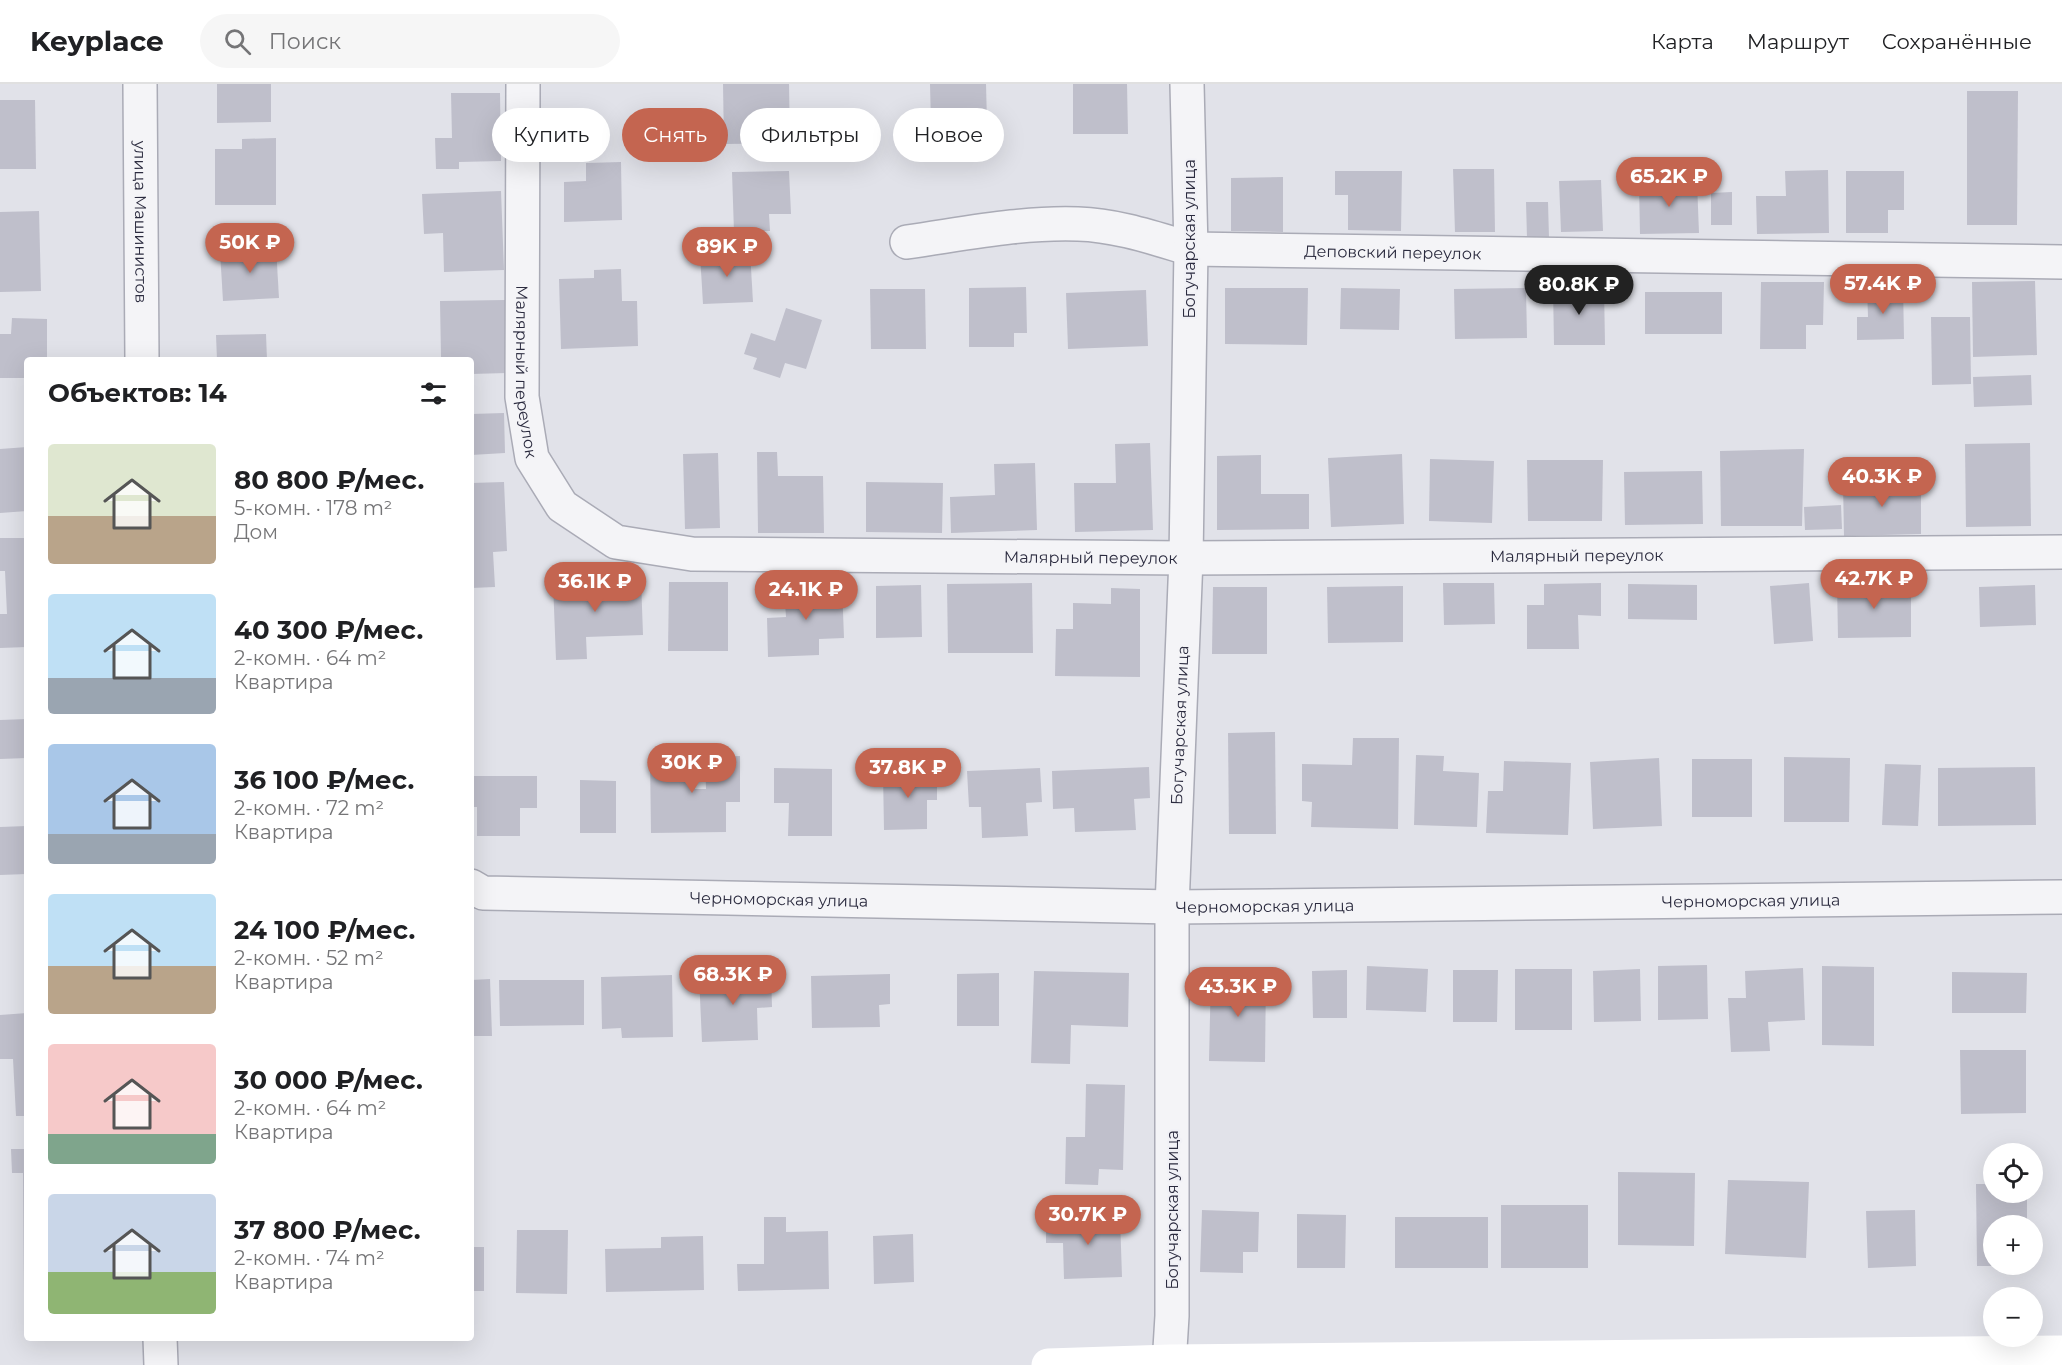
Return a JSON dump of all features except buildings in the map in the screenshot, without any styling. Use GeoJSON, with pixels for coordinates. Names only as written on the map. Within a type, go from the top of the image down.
{"type":"FeatureCollection","features":[{"type":"Feature","properties":{"kind":"main road"},"geometry":{"type":"LineString","coordinates":[[1048,1365],[1552,1362],[2062,1352]]}},
{"type":"Feature","properties":{"kind":"street","name":"улица Машинистов"},"geometry":{"type":"LineString","coordinates":[[140,84],[142,357]]}},
{"type":"Feature","properties":{"kind":"street","name":"Малярный переулок"},"geometry":{"type":"LineString","coordinates":[[522,84],[522,397],[532,458],[562,506],[616,542],[692,554],[1186,558],[2062,552]]}},
{"type":"Feature","properties":{"kind":"street","name":"Богучарская улица"},"geometry":{"type":"LineString","coordinates":[[1169,1363],[1172,1292],[1172,907],[1186,558],[1191,249],[1187,84]]}},
{"type":"Feature","properties":{"kind":"street","name":"Деповский переулок"},"geometry":{"type":"LineString","coordinates":[[908,242],[1013,226],[1079,224],[1126,230],[1191,249],[2062,262]]}},
{"type":"Feature","properties":{"kind":"street","name":"Черноморская улица"},"geometry":{"type":"LineString","coordinates":[[474,888],[483,893],[1172,907],[2062,897]]}},
{"type":"Feature","properties":{"kind":"street"},"geometry":{"type":"LineString","coordinates":[[160,1341],[161,1365]]}}]}
